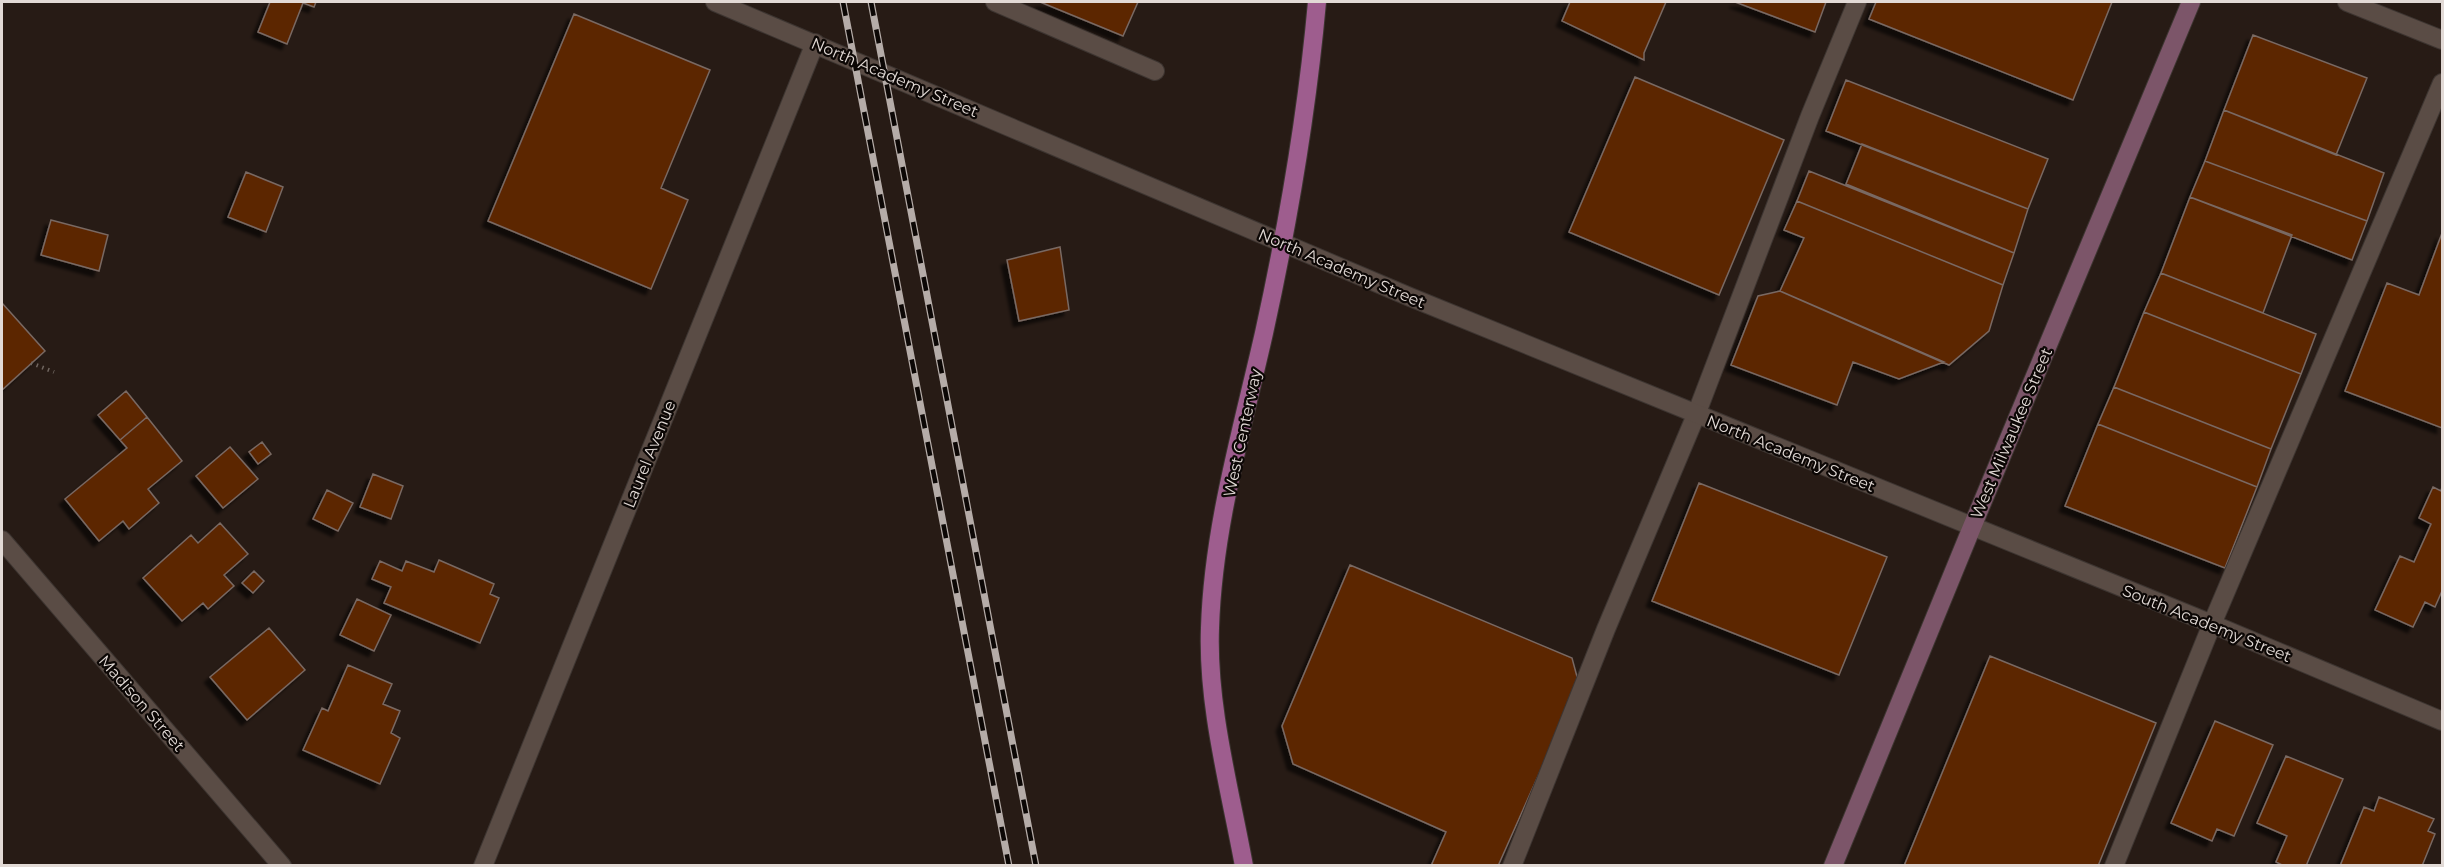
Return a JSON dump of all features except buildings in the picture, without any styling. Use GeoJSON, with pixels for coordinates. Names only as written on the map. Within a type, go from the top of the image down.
{"type":"FeatureCollection","features":[{"type":"Feature","properties":{"kind":"main road","name":"West Centerway"},"geometry":{"type":"LineString","coordinates":[[1244,866],[1212,693],[1210,629],[1214,572],[1229,490],[1284,242],[1299,156],[1317,2]]}},
{"type":"Feature","properties":{"kind":"main road","name":"West Milwaukee Street"},"geometry":{"type":"LineString","coordinates":[[1833,866],[1971,527],[2192,2]]}},
{"type":"Feature","properties":{"kind":"street","name":"North Academy Street"},"geometry":{"type":"LineString","coordinates":[[715,2],[1410,297],[1971,527]]}},
{"type":"Feature","properties":{"kind":"street"},"geometry":{"type":"LineString","coordinates":[[995,2],[1155,71]]}},
{"type":"Feature","properties":{"kind":"street"},"geometry":{"type":"LineString","coordinates":[[1512,866],[1606,629],[1696,415],[1810,117],[1857,2]]}},
{"type":"Feature","properties":{"kind":"street"},"geometry":{"type":"LineString","coordinates":[[2347,2],[2442,40]]}},
{"type":"Feature","properties":{"kind":"street","name":"Laurel Avenue"},"geometry":{"type":"LineString","coordinates":[[483,866],[815,43]]}},
{"type":"Feature","properties":{"kind":"street"},"geometry":{"type":"LineString","coordinates":[[2114,866],[2212,624],[2442,83]]}},
{"type":"Feature","properties":{"kind":"street","name":"South Academy Street"},"geometry":{"type":"LineString","coordinates":[[1971,527],[2212,624],[2442,722]]}},
{"type":"Feature","properties":{"kind":"street","name":"Madison Street"},"geometry":{"type":"LineString","coordinates":[[2,540],[282,866]]}},
{"type":"Feature","properties":{"kind":"path"},"geometry":{"type":"LineString","coordinates":[[31,363],[54,372]]}},
{"type":"Feature","properties":{"kind":"railway"},"geometry":{"type":"LineString","coordinates":[[843,2],[1009,866]]}},
{"type":"Feature","properties":{"kind":"railway"},"geometry":{"type":"LineString","coordinates":[[871,2],[1036,866]]}}]}
